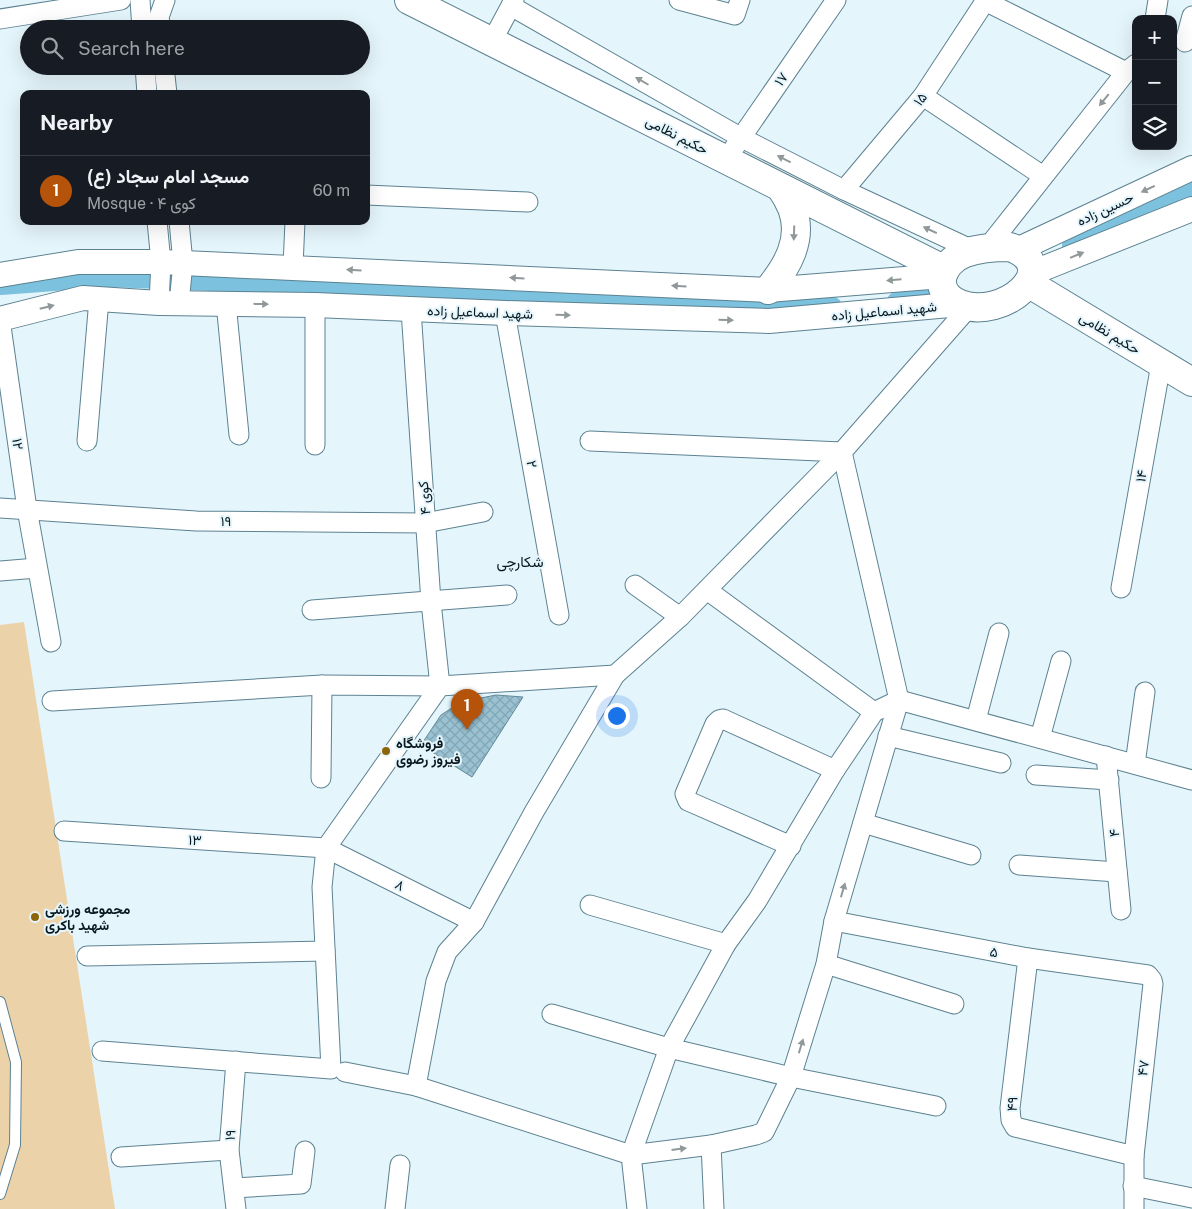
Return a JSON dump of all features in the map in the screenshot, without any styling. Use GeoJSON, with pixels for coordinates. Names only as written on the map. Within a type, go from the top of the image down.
{"type":"FeatureCollection","features":[{"type":"Feature","properties":{"kind":"main road","name":"حکیم نظامی"},"geometry":{"type":"LineString","coordinates":[[409,0],[492,42],[734,149],[781,188],[944,273]]}},
{"type":"Feature","properties":{"kind":"main road"},"geometry":{"type":"LineString","coordinates":[[768,290],[784,270],[792,252],[796,233],[793,210],[781,188]]}},
{"type":"Feature","properties":{"kind":"main road"},"geometry":{"type":"LineString","coordinates":[[1010,248],[1017,250],[1027,258],[1030,278],[1016,296],[989,306],[966,305],[948,296],[942,286],[944,273],[950,264],[965,253],[981,249],[1010,248]]}},
{"type":"Feature","properties":{"kind":"main road","name":"حکیم نظامی"},"geometry":{"type":"LineString","coordinates":[[1030,278],[1161,364],[1192,382]]}},
{"type":"Feature","properties":{"kind":"street"},"geometry":{"type":"LineString","coordinates":[[0,19],[121,0]]}},
{"type":"Feature","properties":{"kind":"street"},"geometry":{"type":"LineString","coordinates":[[140,0],[141,20]]}},
{"type":"Feature","properties":{"kind":"street"},"geometry":{"type":"LineString","coordinates":[[160,20],[165,0]]}},
{"type":"Feature","properties":{"kind":"street"},"geometry":{"type":"LineString","coordinates":[[679,0],[735,15],[740,0]]}},
{"type":"Feature","properties":{"kind":"street","name":"۱۷"},"geometry":{"type":"LineString","coordinates":[[734,149],[836,0]]}},
{"type":"Feature","properties":{"kind":"street"},"geometry":{"type":"LineString","coordinates":[[492,42],[512,3],[734,149],[844,190],[981,249],[1131,68],[985,0]]}},
{"type":"Feature","properties":{"kind":"street","name":"۱۵"},"geometry":{"type":"LineString","coordinates":[[844,190],[923,96],[985,0]]}},
{"type":"Feature","properties":{"kind":"street"},"geometry":{"type":"LineString","coordinates":[[1156,15],[1158,0]]}},
{"type":"Feature","properties":{"kind":"street"},"geometry":{"type":"LineString","coordinates":[[1184,43],[1192,16]]}},
{"type":"Feature","properties":{"kind":"street"},"geometry":{"type":"LineString","coordinates":[[146,75],[147,90]]}},
{"type":"Feature","properties":{"kind":"street"},"geometry":{"type":"LineString","coordinates":[[165,75],[167,90]]}},
{"type":"Feature","properties":{"kind":"street"},"geometry":{"type":"LineString","coordinates":[[923,96],[1043,176]]}},
{"type":"Feature","properties":{"kind":"street","name":"حسین زاده"},"geometry":{"type":"LineString","coordinates":[[1017,250],[1192,168]]}},
{"type":"Feature","properties":{"kind":"street"},"geometry":{"type":"LineString","coordinates":[[370,195],[528,202]]}},
{"type":"Feature","properties":{"kind":"street"},"geometry":{"type":"LineString","coordinates":[[1030,278],[1192,209]]}},
{"type":"Feature","properties":{"kind":"street"},"geometry":{"type":"LineString","coordinates":[[159,225],[172,263]]}},
{"type":"Feature","properties":{"kind":"street"},"geometry":{"type":"LineString","coordinates":[[169,303],[172,263],[178,225]]}},
{"type":"Feature","properties":{"kind":"street"},"geometry":{"type":"LineString","coordinates":[[293,267],[295,225]]}},
{"type":"Feature","properties":{"kind":"street"},"geometry":{"type":"LineString","coordinates":[[0,275],[78,262],[172,263],[768,290],[944,273]]}},
{"type":"Feature","properties":{"kind":"street","name":"شهید اسماعیل زاده"},"geometry":{"type":"LineString","coordinates":[[0,319],[83,298],[169,303],[315,305],[411,310],[770,321],[966,305]]}},
{"type":"Feature","properties":{"kind":"street"},"geometry":{"type":"LineString","coordinates":[[87,441],[99,299]]}},
{"type":"Feature","properties":{"kind":"street"},"geometry":{"type":"LineString","coordinates":[[226,303],[239,435]]}},
{"type":"Feature","properties":{"kind":"street"},"geometry":{"type":"LineString","coordinates":[[315,305],[315,445]]}},
{"type":"Feature","properties":{"kind":"street"},"geometry":{"type":"LineString","coordinates":[[416,1086],[436,981],[447,952],[474,922],[534,812],[615,675],[680,617],[842,452],[966,305]]}},
{"type":"Feature","properties":{"kind":"street","name":"کوی ۴"},"geometry":{"type":"LineString","coordinates":[[411,310],[431,602],[440,686]]}},
{"type":"Feature","properties":{"kind":"street","name":"۲"},"geometry":{"type":"LineString","coordinates":[[505,313],[559,615]]}},
{"type":"Feature","properties":{"kind":"street","name":"۱۲"},"geometry":{"type":"LineString","coordinates":[[0,319],[27,509],[51,642]]}},
{"type":"Feature","properties":{"kind":"street","name":"۱۴"},"geometry":{"type":"LineString","coordinates":[[1121,588],[1161,364]]}},
{"type":"Feature","properties":{"kind":"street"},"geometry":{"type":"LineString","coordinates":[[590,441],[842,452]]}},
{"type":"Feature","properties":{"kind":"street"},"geometry":{"type":"LineString","coordinates":[[345,1072],[416,1086],[631,1155],[711,1145],[764,1132],[791,1076],[826,964],[834,921],[899,700],[842,452]]}},
{"type":"Feature","properties":{"kind":"street","name":"۱۹"},"geometry":{"type":"LineString","coordinates":[[0,508],[196,521],[425,523],[483,512]]}},
{"type":"Feature","properties":{"kind":"street"},"geometry":{"type":"LineString","coordinates":[[0,571],[37,568]]}},
{"type":"Feature","properties":{"kind":"street"},"geometry":{"type":"LineString","coordinates":[[635,585],[680,617]]}},
{"type":"Feature","properties":{"kind":"street"},"geometry":{"type":"LineString","coordinates":[[707,590],[874,712]]}},
{"type":"Feature","properties":{"kind":"street"},"geometry":{"type":"LineString","coordinates":[[312,610],[507,595]]}},
{"type":"Feature","properties":{"kind":"street"},"geometry":{"type":"LineString","coordinates":[[976,720],[999,633]]}},
{"type":"Feature","properties":{"kind":"street"},"geometry":{"type":"LineString","coordinates":[[1040,738],[1061,661]]}},
{"type":"Feature","properties":{"kind":"street"},"geometry":{"type":"LineString","coordinates":[[52,701],[322,685],[440,686],[615,675]]}},
{"type":"Feature","properties":{"kind":"street"},"geometry":{"type":"LineString","coordinates":[[321,778],[322,685]]}},
{"type":"Feature","properties":{"kind":"street"},"geometry":{"type":"LineString","coordinates":[[102,1050],[331,1069],[322,887],[326,848],[440,686]]}},
{"type":"Feature","properties":{"kind":"street"},"geometry":{"type":"LineString","coordinates":[[1134,764],[1145,692]]}},
{"type":"Feature","properties":{"kind":"street"},"geometry":{"type":"LineString","coordinates":[[637,1209],[631,1155],[669,1048],[726,944],[757,901],[835,770],[874,712],[899,700],[1192,780]]}},
{"type":"Feature","properties":{"kind":"street"},"geometry":{"type":"LineString","coordinates":[[790,846],[688,801],[685,794],[716,724],[719,720],[723,719],[835,770]]}},
{"type":"Feature","properties":{"kind":"street"},"geometry":{"type":"LineString","coordinates":[[888,736],[1001,763]]}},
{"type":"Feature","properties":{"kind":"street","name":"۴"},"geometry":{"type":"LineString","coordinates":[[1106,756],[1121,910]]}},
{"type":"Feature","properties":{"kind":"street"},"geometry":{"type":"LineString","coordinates":[[1036,775],[1109,780]]}},
{"type":"Feature","properties":{"kind":"street"},"geometry":{"type":"LineString","coordinates":[[863,823],[971,855]]}},
{"type":"Feature","properties":{"kind":"street","name":"۱۳"},"geometry":{"type":"LineString","coordinates":[[64,831],[326,848]]}},
{"type":"Feature","properties":{"kind":"street","name":"۸"},"geometry":{"type":"LineString","coordinates":[[326,848],[474,922]]}},
{"type":"Feature","properties":{"kind":"street"},"geometry":{"type":"LineString","coordinates":[[1019,865],[1117,872]]}},
{"type":"Feature","properties":{"kind":"street"},"geometry":{"type":"LineString","coordinates":[[590,905],[726,944]]}},
{"type":"Feature","properties":{"kind":"street","name":"۵"},"geometry":{"type":"LineString","coordinates":[[834,921],[1028,958],[1148,975],[1152,980]]}},
{"type":"Feature","properties":{"kind":"street"},"geometry":{"type":"LineString","coordinates":[[87,956],[325,952]]}},
{"type":"Feature","properties":{"kind":"street","name":"۴۹"},"geometry":{"type":"LineString","coordinates":[[1028,958],[1010,1108],[1011,1120],[1015,1127],[1134,1156]]}},
{"type":"Feature","properties":{"kind":"street"},"geometry":{"type":"LineString","coordinates":[[826,964],[954,1004]]}},
{"type":"Feature","properties":{"kind":"street","name":"۴۷"},"geometry":{"type":"LineString","coordinates":[[1134,1209],[1134,1156],[1152,980]]}},
{"type":"Feature","properties":{"kind":"street"},"geometry":{"type":"LineString","coordinates":[[552,1014],[669,1048],[936,1106]]}},
{"type":"Feature","properties":{"kind":"street","name":"۱۹"},"geometry":{"type":"LineString","coordinates":[[236,1061],[229,1150],[236,1209]]}},
{"type":"Feature","properties":{"kind":"street"},"geometry":{"type":"LineString","coordinates":[[711,1145],[714,1209]]}},
{"type":"Feature","properties":{"kind":"street"},"geometry":{"type":"LineString","coordinates":[[121,1157],[229,1150]]}},
{"type":"Feature","properties":{"kind":"street"},"geometry":{"type":"LineString","coordinates":[[234,1188],[301,1184],[305,1151]]}},
{"type":"Feature","properties":{"kind":"street"},"geometry":{"type":"LineString","coordinates":[[395,1209],[400,1165]]}},
{"type":"Feature","properties":{"kind":"street"},"geometry":{"type":"LineString","coordinates":[[1133,1186],[1192,1198]]}},
{"type":"Feature","properties":{"kind":"lane"},"geometry":{"type":"LineString","coordinates":[[0,1002],[16,1062],[15,1145],[0,1194]]}},
{"type":"Feature","properties":{"kind":"shaded area","name":"مجموعه ورزشی شهید باکری"},"geometry":{"type":"Polygon","coordinates":[[[24,622],[115,1209],[0,1209],[0,625],[24,622]]]}},
{"type":"Feature","properties":{"kind":"building"},"geometry":{"type":"Polygon","coordinates":[[[496,695],[523,697],[472,777],[421,745],[441,715],[461,702],[496,695]]]}},
{"type":"Feature","properties":{"kind":"waterway"},"geometry":{"type":"LineString","coordinates":[[1071,245],[1192,189]]}},
{"type":"Feature","properties":{"kind":"waterway"},"geometry":{"type":"LineString","coordinates":[[1,286],[108,278],[833,306]]}},
{"type":"Feature","properties":{"kind":"waterway"},"geometry":{"type":"LineString","coordinates":[[896,301],[937,292]]}},
{"type":"Feature","properties":{"kind":"place","name":"مسجد امام سجاد (ع)"},"geometry":{"type":"Point","coordinates":[467,730]}},
{"type":"Feature","properties":{"kind":"place","name":"فروشگاه فیروز رضوی"},"geometry":{"type":"Point","coordinates":[386,751]}},
{"type":"Feature","properties":{"kind":"place","name":"مجموعه ورزشی شهید باکری"},"geometry":{"type":"Point","coordinates":[35,917]}},
{"type":"Feature","properties":{"kind":"district","name":"شکارچی"},"geometry":{"type":"Point","coordinates":[520,562]}}]}
